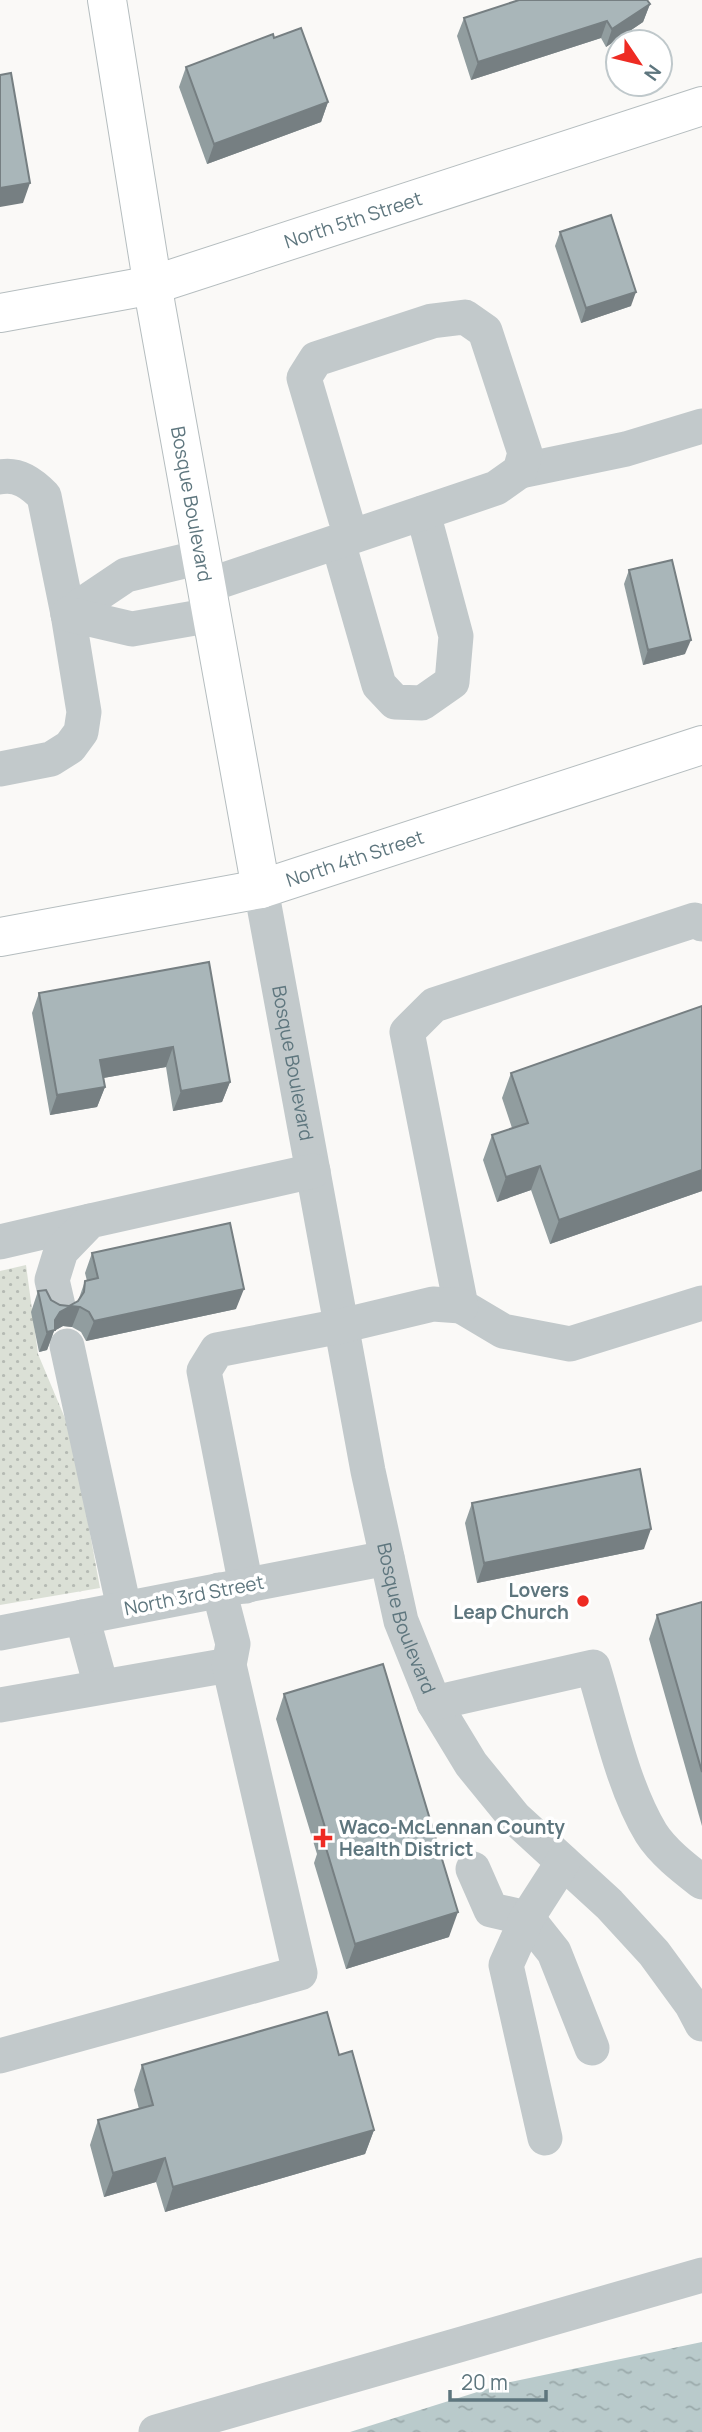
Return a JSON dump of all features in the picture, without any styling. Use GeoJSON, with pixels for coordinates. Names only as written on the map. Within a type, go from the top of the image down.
{"type":"FeatureCollection","features":[{"type":"Feature","properties":{"kind":"main road","name":"Bosque Boulevard"},"geometry":{"type":"LineString","coordinates":[[107,0],[153,285],[261,889]]}},
{"type":"Feature","properties":{"kind":"main road","name":"North 5th Street"},"geometry":{"type":"LineString","coordinates":[[0,313],[153,285],[702,106]]}},
{"type":"Feature","properties":{"kind":"main road","name":"North 4th Street"},"geometry":{"type":"LineString","coordinates":[[0,937],[261,889],[702,745]]}},
{"type":"Feature","properties":{"kind":"street"},"geometry":{"type":"LineString","coordinates":[[423,513],[456,636],[452,682],[422,704],[396,702],[379,685],[304,377],[316,359],[432,321],[465,317],[485,331],[525,453],[520,471]]}},
{"type":"Feature","properties":{"kind":"street"},"geometry":{"type":"LineString","coordinates":[[68,614],[132,629],[206,586],[496,488],[520,471],[626,449],[702,426]]}},
{"type":"Feature","properties":{"kind":"street"},"geometry":{"type":"LineString","coordinates":[[0,477],[8,475],[30,482],[44,496],[68,614],[84,712],[81,732],[70,747],[51,759],[0,769]]}},
{"type":"Feature","properties":{"kind":"street"},"geometry":{"type":"LineString","coordinates":[[68,614],[125,575],[206,586]]}},
{"type":"Feature","properties":{"kind":"street","name":"Bosque Boulevard"},"geometry":{"type":"LineString","coordinates":[[261,889],[341,1326],[401,1621],[434,1703],[471,1764],[515,1818],[609,1903],[654,1953],[702,2024]]}},
{"type":"Feature","properties":{"kind":"street"},"geometry":{"type":"LineString","coordinates":[[461,1306],[407,1032],[434,1005],[695,920],[702,924]]}},
{"type":"Feature","properties":{"kind":"street"},"geometry":{"type":"LineString","coordinates":[[0,1242],[313,1171]]}},
{"type":"Feature","properties":{"kind":"street"},"geometry":{"type":"LineString","coordinates":[[58,1306],[52,1280],[61,1251],[90,1222]]}},
{"type":"Feature","properties":{"kind":"street"},"geometry":{"type":"LineString","coordinates":[[0,2056],[300,1973],[229,1665],[233,1644],[232,1588],[204,1371],[217,1350],[341,1326],[433,1304],[461,1306],[503,1331],[570,1345],[702,1303]]}},
{"type":"Feature","properties":{"kind":"street"},"geometry":{"type":"LineString","coordinates":[[67,1346],[124,1608]]}},
{"type":"Feature","properties":{"kind":"street","name":"North 3rd Street"},"geometry":{"type":"LineString","coordinates":[[0,1633],[387,1558]]}},
{"type":"Feature","properties":{"kind":"street"},"geometry":{"type":"LineString","coordinates":[[82,1617],[101,1686]]}},
{"type":"Feature","properties":{"kind":"street"},"geometry":{"type":"LineString","coordinates":[[0,1704],[229,1665]]}},
{"type":"Feature","properties":{"kind":"street"},"geometry":{"type":"LineString","coordinates":[[434,1703],[593,1667],[633,1798],[652,1834],[678,1864],[702,1882]]}},
{"type":"Feature","properties":{"kind":"street"},"geometry":{"type":"LineString","coordinates":[[545,2138],[506,1965],[527,1917],[563,1862]]}},
{"type":"Feature","properties":{"kind":"street"},"geometry":{"type":"LineString","coordinates":[[473,1868],[491,1910],[527,1917],[554,1952],[592,2048]]}},
{"type":"Feature","properties":{"kind":"street"},"geometry":{"type":"LineString","coordinates":[[156,2432],[702,2275]]}},
{"type":"Feature","properties":{"kind":"shaded area"},"geometry":{"type":"Polygon","coordinates":[[[26,1265],[38,1354],[72,1435],[100,1588],[0,1605],[0,1271],[26,1265]]]}},
{"type":"Feature","properties":{"kind":"water"},"geometry":{"type":"Polygon","coordinates":[[[702,2342],[702,2432],[350,2432],[506,2383],[702,2342]]]}},
{"type":"Feature","properties":{"kind":"building"},"geometry":{"type":"Polygon","coordinates":[[[519,0],[647,0],[650,4],[614,28],[607,21],[478,62],[464,18],[519,0]]]}},
{"type":"Feature","properties":{"kind":"building"},"geometry":{"type":"Polygon","coordinates":[[[301,28],[328,102],[214,144],[186,67],[273,34],[274,38],[301,28]]]}},
{"type":"Feature","properties":{"kind":"building"},"geometry":{"type":"Polygon","coordinates":[[[11,73],[30,183],[0,188],[0,75],[11,73]]]}},
{"type":"Feature","properties":{"kind":"building"},"geometry":{"type":"Polygon","coordinates":[[[611,215],[636,292],[586,308],[560,232],[611,215]]]}},
{"type":"Feature","properties":{"kind":"building"},"geometry":{"type":"Polygon","coordinates":[[[672,560],[691,640],[648,650],[629,570],[672,560]]]}},
{"type":"Feature","properties":{"kind":"building"},"geometry":{"type":"Polygon","coordinates":[[[209,962],[230,1082],[181,1091],[173,1047],[100,1060],[105,1087],[57,1095],[39,993],[209,962]]]}},
{"type":"Feature","properties":{"kind":"building"},"geometry":{"type":"Polygon","coordinates":[[[702,1006],[702,1170],[559,1220],[540,1166],[506,1177],[492,1135],[528,1123],[511,1073],[702,1006]]]}},
{"type":"Feature","properties":{"kind":"building"},"geometry":{"type":"Polygon","coordinates":[[[230,1223],[244,1289],[94,1321],[89,1312],[71,1306],[60,1312],[55,1320],[55,1330],[47,1332],[38,1291],[46,1290],[51,1300],[60,1305],[69,1306],[78,1301],[84,1292],[85,1281],[98,1278],[92,1253],[230,1223]]]}},
{"type":"Feature","properties":{"kind":"building"},"geometry":{"type":"Polygon","coordinates":[[[640,1469],[651,1529],[484,1563],[472,1503],[640,1469]]]}},
{"type":"Feature","properties":{"kind":"building"},"geometry":{"type":"Polygon","coordinates":[[[702,1602],[702,1772],[657,1615],[702,1602]]]}},
{"type":"Feature","properties":{"kind":"building"},"geometry":{"type":"Polygon","coordinates":[[[383,1664],[458,1912],[355,1944],[323,1838],[328,1837],[284,1694],[383,1664]]]}},
{"type":"Feature","properties":{"kind":"building"},"geometry":{"type":"Polygon","coordinates":[[[327,2012],[339,2055],[352,2051],[374,2130],[173,2187],[165,2158],[113,2173],[98,2120],[153,2105],[142,2065],[327,2012]]]}},
{"type":"Feature","properties":{"kind":"place","name":"Lovers Leap Church"},"geometry":{"type":"Point","coordinates":[583,1601]}},
{"type":"Feature","properties":{"kind":"place","name":"Waco-McLennan County Health District"},"geometry":{"type":"Point","coordinates":[323,1838]}}]}
